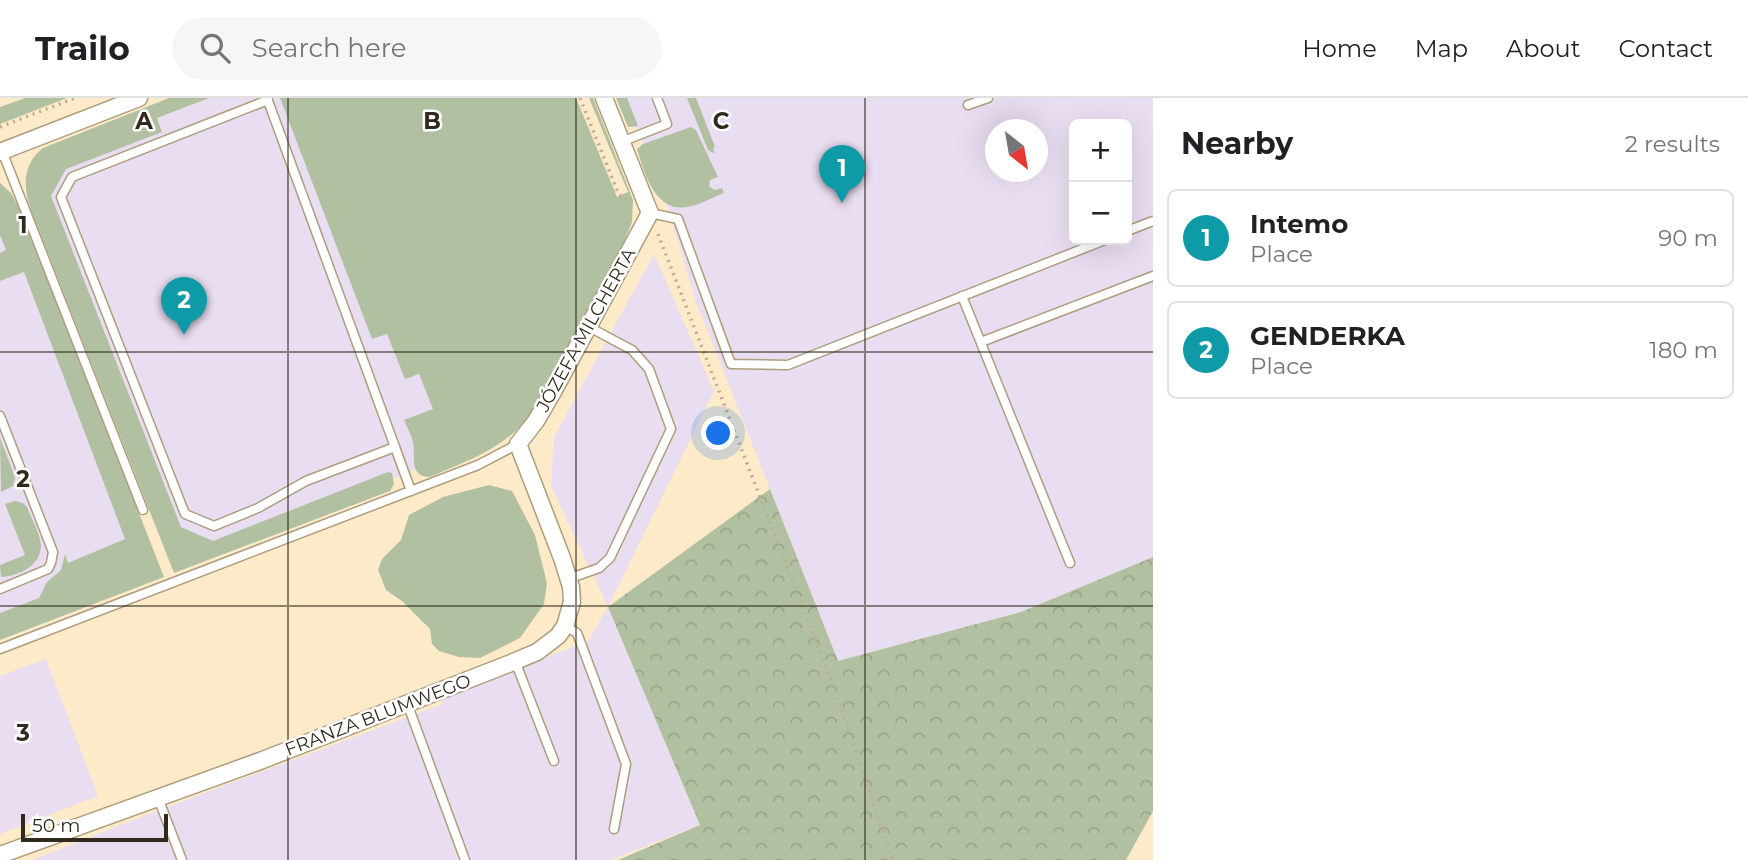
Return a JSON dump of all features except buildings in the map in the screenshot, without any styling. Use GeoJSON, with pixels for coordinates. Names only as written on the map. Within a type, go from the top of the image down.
{"type":"FeatureCollection","features":[{"type":"Feature","properties":{"kind":"street"},"geometry":{"type":"LineString","coordinates":[[1,151],[139,98]]}},
{"type":"Feature","properties":{"kind":"street"},"geometry":{"type":"LineString","coordinates":[[604,98],[650,214]]}},
{"type":"Feature","properties":{"kind":"street","name":"JÓZEFA MILCHERTA"},"geometry":{"type":"LineString","coordinates":[[518,444],[536,421],[650,214]]}},
{"type":"Feature","properties":{"kind":"street"},"geometry":{"type":"LineString","coordinates":[[518,444],[568,579],[572,602],[565,626]]}},
{"type":"Feature","properties":{"kind":"street","name":"FRANZA BLUMWEGO"},"geometry":{"type":"LineString","coordinates":[[0,855],[158,798],[515,661],[550,643],[565,626]]}},
{"type":"Feature","properties":{"kind":"lane"},"geometry":{"type":"LineString","coordinates":[[621,142],[667,124],[657,98]]}},
{"type":"Feature","properties":{"kind":"lane"},"geometry":{"type":"LineString","coordinates":[[968,105],[988,98]]}},
{"type":"Feature","properties":{"kind":"lane"},"geometry":{"type":"LineString","coordinates":[[394,447],[306,481],[258,508],[215,526],[185,514],[61,197],[72,177],[267,99],[411,491]]}},
{"type":"Feature","properties":{"kind":"lane"},"geometry":{"type":"LineString","coordinates":[[1,151],[143,510]]}},
{"type":"Feature","properties":{"kind":"lane"},"geometry":{"type":"LineString","coordinates":[[650,214],[678,219],[731,364],[788,365],[1092,245]]}},
{"type":"Feature","properties":{"kind":"lane"},"geometry":{"type":"LineString","coordinates":[[1132,229],[1153,221]]}},
{"type":"Feature","properties":{"kind":"lane"},"geometry":{"type":"LineString","coordinates":[[981,342],[1153,276]]}},
{"type":"Feature","properties":{"kind":"lane"},"geometry":{"type":"LineString","coordinates":[[962,296],[1070,563]]}},
{"type":"Feature","properties":{"kind":"lane"},"geometry":{"type":"LineString","coordinates":[[568,579],[599,568],[610,558],[671,429],[649,369],[632,350],[589,327]]}},
{"type":"Feature","properties":{"kind":"lane"},"geometry":{"type":"LineString","coordinates":[[0,416],[53,552],[48,569],[0,589]]}},
{"type":"Feature","properties":{"kind":"lane"},"geometry":{"type":"LineString","coordinates":[[0,649],[478,465],[518,444]]}},
{"type":"Feature","properties":{"kind":"lane"},"geometry":{"type":"LineString","coordinates":[[565,626],[577,633],[626,764],[614,829]]}},
{"type":"Feature","properties":{"kind":"lane"},"geometry":{"type":"LineString","coordinates":[[515,661],[554,761]]}},
{"type":"Feature","properties":{"kind":"lane"},"geometry":{"type":"LineString","coordinates":[[407,704],[465,860]]}},
{"type":"Feature","properties":{"kind":"lane"},"geometry":{"type":"LineString","coordinates":[[158,798],[182,860]]}},
{"type":"Feature","properties":{"kind":"path"},"geometry":{"type":"LineString","coordinates":[[0,127],[75,98]]}},
{"type":"Feature","properties":{"kind":"path"},"geometry":{"type":"LineString","coordinates":[[580,98],[619,195],[628,202]]}},
{"type":"Feature","properties":{"kind":"path"},"geometry":{"type":"LineString","coordinates":[[650,214],[831,680],[893,860]]}},
{"type":"Feature","properties":{"kind":"shaded area"},"geometry":{"type":"Polygon","coordinates":[[[209,98],[548,98],[479,445],[208,550],[167,526],[40,201],[58,156],[209,98]]]}},
{"type":"Feature","properties":{"kind":"shaded area"},"geometry":{"type":"Polygon","coordinates":[[[624,98],[1153,98],[1153,557],[1021,612],[838,661],[696,302],[665,198],[624,98]]]}},
{"type":"Feature","properties":{"kind":"shaded area"},"geometry":{"type":"Polygon","coordinates":[[[0,210],[137,547],[0,627],[0,210]]]}},
{"type":"Feature","properties":{"kind":"shaded area"},"geometry":{"type":"Polygon","coordinates":[[[654,254],[714,391],[608,607],[551,486],[554,437],[654,254]]]}},
{"type":"Feature","properties":{"kind":"shaded area"},"geometry":{"type":"Polygon","coordinates":[[[608,607],[700,825],[610,860],[32,860],[443,704],[441,698],[588,641],[608,607]]]}},
{"type":"Feature","properties":{"kind":"shaded area"},"geometry":{"type":"Polygon","coordinates":[[[46,659],[98,796],[0,834],[0,676],[46,659]]]}},
{"type":"Feature","properties":{"kind":"green space"},"geometry":{"type":"Polygon","coordinates":[[[25,98],[67,98],[0,124],[0,107],[25,98]]]}},
{"type":"Feature","properties":{"kind":"green space"},"geometry":{"type":"Polygon","coordinates":[[[169,98],[209,98],[157,118],[162,132],[66,169],[51,196],[181,527],[213,541],[388,472],[392,473],[394,484],[390,491],[174,573],[31,210],[26,185],[31,161],[43,148],[169,98]]]}},
{"type":"Feature","properties":{"kind":"green space"},"geometry":{"type":"Polygon","coordinates":[[[280,98],[576,98],[617,197],[628,192],[589,98],[593,98],[633,200],[632,222],[624,242],[532,412],[511,435],[486,452],[430,477],[418,473],[414,464],[413,442],[404,420],[433,409],[419,374],[405,379],[387,334],[372,339],[280,98]]]}},
{"type":"Feature","properties":{"kind":"green space"},"geometry":{"type":"Polygon","coordinates":[[[616,98],[627,98],[638,126],[628,127],[616,98]]]}},
{"type":"Feature","properties":{"kind":"green space"},"geometry":{"type":"Polygon","coordinates":[[[687,98],[696,98],[715,147],[715,154],[708,150],[687,98]]]}},
{"type":"Feature","properties":{"kind":"green space"},"geometry":{"type":"Polygon","coordinates":[[[691,127],[696,130],[718,177],[710,180],[709,186],[714,190],[722,188],[724,193],[696,205],[676,207],[667,204],[653,189],[637,149],[643,144],[691,127]]]}},
{"type":"Feature","properties":{"kind":"green space"},"geometry":{"type":"Polygon","coordinates":[[[0,183],[11,193],[20,210],[164,577],[0,640],[0,613],[39,598],[47,582],[61,570],[65,554],[68,563],[125,539],[24,272],[0,281],[0,253],[6,250],[0,235],[0,183]]]}},
{"type":"Feature","properties":{"kind":"green space"},"geometry":{"type":"Polygon","coordinates":[[[0,438],[15,477],[13,486],[1,492],[0,438]]]}},
{"type":"Feature","properties":{"kind":"green space"},"geometry":{"type":"Polygon","coordinates":[[[489,485],[512,491],[535,535],[547,583],[544,604],[520,638],[480,658],[459,657],[439,651],[432,644],[430,629],[402,601],[386,590],[378,570],[382,559],[401,540],[409,515],[443,497],[489,485]]]}},
{"type":"Feature","properties":{"kind":"green space"},"geometry":{"type":"Polygon","coordinates":[[[770,489],[838,661],[1021,612],[1153,557],[1153,811],[1126,860],[618,860],[700,825],[608,607],[770,489]]]}},
{"type":"Feature","properties":{"kind":"green space"},"geometry":{"type":"Polygon","coordinates":[[[15,501],[27,507],[39,536],[40,552],[28,569],[1,577],[0,565],[25,555],[5,504],[15,501]]]}},
{"type":"Feature","properties":{"kind":"place","name":"Intemo"},"geometry":{"type":"Point","coordinates":[842,203]}},
{"type":"Feature","properties":{"kind":"place","name":"GENDERKA"},"geometry":{"type":"Point","coordinates":[184,335]}}]}
